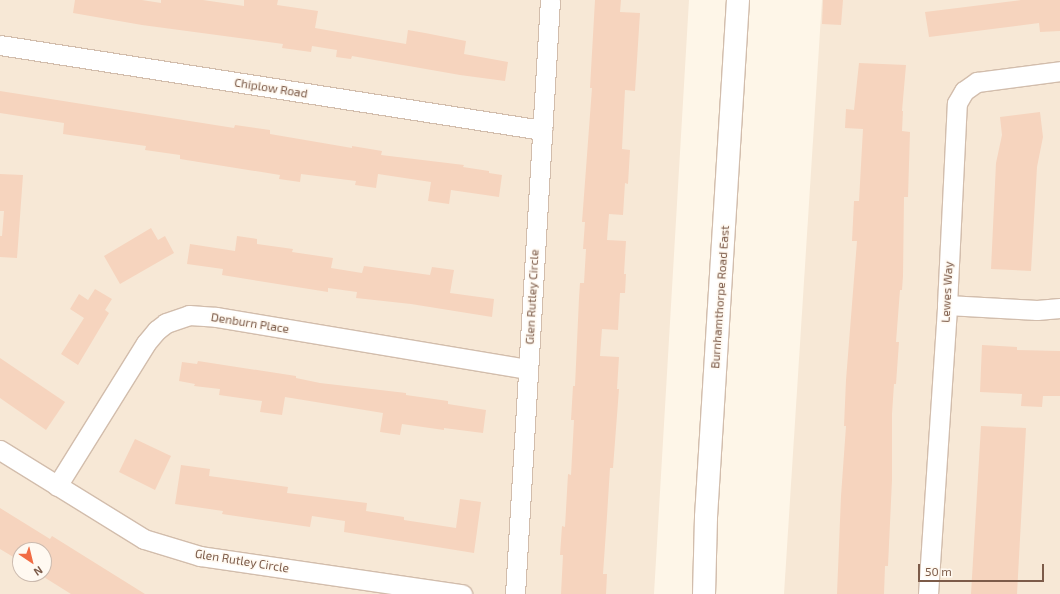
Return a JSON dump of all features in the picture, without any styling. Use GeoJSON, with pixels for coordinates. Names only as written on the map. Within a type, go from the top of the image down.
{"type":"FeatureCollection","features":[{"type":"Feature","properties":{"kind":"main road","name":"Burnhamthorpe Road East"},"geometry":{"type":"LineString","coordinates":[[704,594],[706,517],[738,0]]}},
{"type":"Feature","properties":{"kind":"street","name":"Glen Rutley Circle"},"geometry":{"type":"LineString","coordinates":[[515,594],[550,0]]}},
{"type":"Feature","properties":{"kind":"street","name":"Chiplow Road"},"geometry":{"type":"LineString","coordinates":[[0,45],[542,130]]}},
{"type":"Feature","properties":{"kind":"street","name":"Lewes Way"},"geometry":{"type":"LineString","coordinates":[[928,594],[947,305],[956,103],[964,91],[977,82],[1060,71]]}},
{"type":"Feature","properties":{"kind":"street"},"geometry":{"type":"LineString","coordinates":[[947,305],[1037,310],[1060,308]]}},
{"type":"Feature","properties":{"kind":"street","name":"Denburn Place"},"geometry":{"type":"LineString","coordinates":[[57,486],[146,343],[166,323],[189,315],[216,317],[528,369]]}},
{"type":"Feature","properties":{"kind":"street","name":"Glen Rutley Circle"},"geometry":{"type":"LineString","coordinates":[[0,450],[144,539],[200,556],[462,594]]}},
{"type":"Feature","properties":{"kind":"shaded area"},"geometry":{"type":"Polygon","coordinates":[[[0,0],[689,0],[654,594],[0,594],[0,0]]]}},
{"type":"Feature","properties":{"kind":"shaded area"},"geometry":{"type":"Polygon","coordinates":[[[822,0],[1060,0],[1060,594],[784,594],[822,0]]]}},
{"type":"Feature","properties":{"kind":"building"},"geometry":{"type":"Polygon","coordinates":[[[75,0],[142,0],[161,3],[161,0],[203,0],[244,6],[244,0],[278,0],[277,5],[318,11],[315,28],[406,44],[408,30],[466,41],[464,54],[508,62],[505,81],[460,75],[352,56],[351,59],[336,57],[337,50],[312,46],[311,52],[282,48],[283,44],[142,25],[73,13],[75,0]]]}},
{"type":"Feature","properties":{"kind":"building"},"geometry":{"type":"Polygon","coordinates":[[[595,0],[621,0],[620,12],[640,13],[635,91],[625,90],[622,149],[630,150],[628,184],[625,183],[623,215],[609,214],[607,240],[626,241],[624,274],[626,274],[625,293],[620,293],[618,330],[602,329],[600,356],[619,357],[617,389],[619,389],[613,468],[610,468],[603,574],[607,574],[606,594],[561,594],[563,555],[560,555],[562,526],[565,527],[568,474],[571,475],[574,420],[571,420],[573,386],[575,386],[580,283],[584,283],[586,249],[583,249],[585,222],[582,222],[592,88],[590,88],[595,0]]]}},
{"type":"Feature","properties":{"kind":"building"},"geometry":{"type":"Polygon","coordinates":[[[823,0],[843,0],[841,25],[822,24],[823,0]]]}},
{"type":"Feature","properties":{"kind":"building"},"geometry":{"type":"Polygon","coordinates":[[[1021,0],[1060,0],[1060,31],[1040,32],[1039,23],[929,37],[925,12],[1021,0]]]}},
{"type":"Feature","properties":{"kind":"building"},"geometry":{"type":"Polygon","coordinates":[[[859,63],[906,65],[902,111],[902,131],[910,132],[908,197],[904,197],[903,276],[902,290],[900,290],[896,342],[899,342],[892,414],[892,480],[888,566],[885,566],[884,594],[837,594],[841,496],[846,426],[844,426],[846,380],[857,241],[852,241],[854,201],[859,201],[863,129],[845,128],[846,109],[854,110],[859,63]]]}},
{"type":"Feature","properties":{"kind":"building"},"geometry":{"type":"Polygon","coordinates":[[[0,91],[234,128],[235,125],[270,130],[270,134],[352,148],[352,146],[382,151],[381,155],[464,165],[463,167],[489,171],[489,173],[502,175],[499,197],[451,190],[449,204],[428,201],[431,182],[378,174],[376,188],[355,185],[356,181],[301,174],[300,182],[279,179],[280,175],[180,159],[180,155],[145,150],[146,146],[63,134],[64,123],[0,113],[0,91]]]}},
{"type":"Feature","properties":{"kind":"building"},"geometry":{"type":"Polygon","coordinates":[[[1040,112],[1043,137],[1037,167],[1031,271],[991,269],[996,163],[1002,135],[1000,117],[1040,112]]]}},
{"type":"Feature","properties":{"kind":"building"},"geometry":{"type":"Polygon","coordinates":[[[0,174],[23,175],[17,258],[0,257],[0,236],[2,236],[4,211],[0,211],[0,174]]]}},
{"type":"Feature","properties":{"kind":"building"},"geometry":{"type":"Polygon","coordinates":[[[151,228],[158,240],[165,236],[174,253],[120,284],[104,256],[151,228]]]}},
{"type":"Feature","properties":{"kind":"building"},"geometry":{"type":"Polygon","coordinates":[[[237,236],[257,239],[257,244],[293,249],[292,252],[333,258],[331,268],[362,273],[364,266],[430,275],[432,267],[454,270],[450,293],[494,299],[492,317],[411,304],[356,298],[357,292],[328,288],[328,292],[222,275],[223,269],[187,264],[190,244],[235,251],[237,236]]]}},
{"type":"Feature","properties":{"kind":"building"},"geometry":{"type":"Polygon","coordinates":[[[95,289],[112,299],[105,310],[109,313],[78,365],[61,354],[84,318],[70,309],[79,294],[88,300],[95,289]]]}},
{"type":"Feature","properties":{"kind":"building"},"geometry":{"type":"Polygon","coordinates":[[[982,345],[1017,347],[1017,350],[1060,351],[1060,396],[1043,396],[1042,407],[1021,406],[1022,394],[980,392],[982,345]]]}},
{"type":"Feature","properties":{"kind":"building"},"geometry":{"type":"Polygon","coordinates":[[[0,358],[65,402],[46,430],[0,398],[0,358]]]}},
{"type":"Feature","properties":{"kind":"building"},"geometry":{"type":"Polygon","coordinates":[[[198,361],[296,376],[296,378],[320,383],[406,393],[406,395],[448,401],[448,404],[486,410],[483,433],[444,428],[444,430],[402,424],[400,435],[380,432],[383,413],[285,397],[282,415],[260,412],[262,401],[219,395],[220,389],[194,386],[195,384],[179,381],[182,362],[197,364],[198,361]]]}},
{"type":"Feature","properties":{"kind":"building"},"geometry":{"type":"Polygon","coordinates":[[[981,426],[1026,428],[1017,594],[971,594],[981,426]]]}},
{"type":"Feature","properties":{"kind":"building"},"geometry":{"type":"Polygon","coordinates":[[[135,439],[171,456],[155,490],[119,472],[135,439]]]}},
{"type":"Feature","properties":{"kind":"building"},"geometry":{"type":"Polygon","coordinates":[[[181,465],[210,469],[209,476],[288,487],[287,493],[367,503],[366,511],[404,517],[404,520],[456,528],[460,499],[481,502],[474,553],[344,532],[345,521],[312,516],[310,527],[222,514],[223,511],[175,504],[181,465]]]}},
{"type":"Feature","properties":{"kind":"building"},"geometry":{"type":"Polygon","coordinates":[[[0,508],[50,539],[52,536],[145,594],[71,594],[52,582],[52,542],[12,542],[12,556],[0,549],[0,508]]]}}]}
